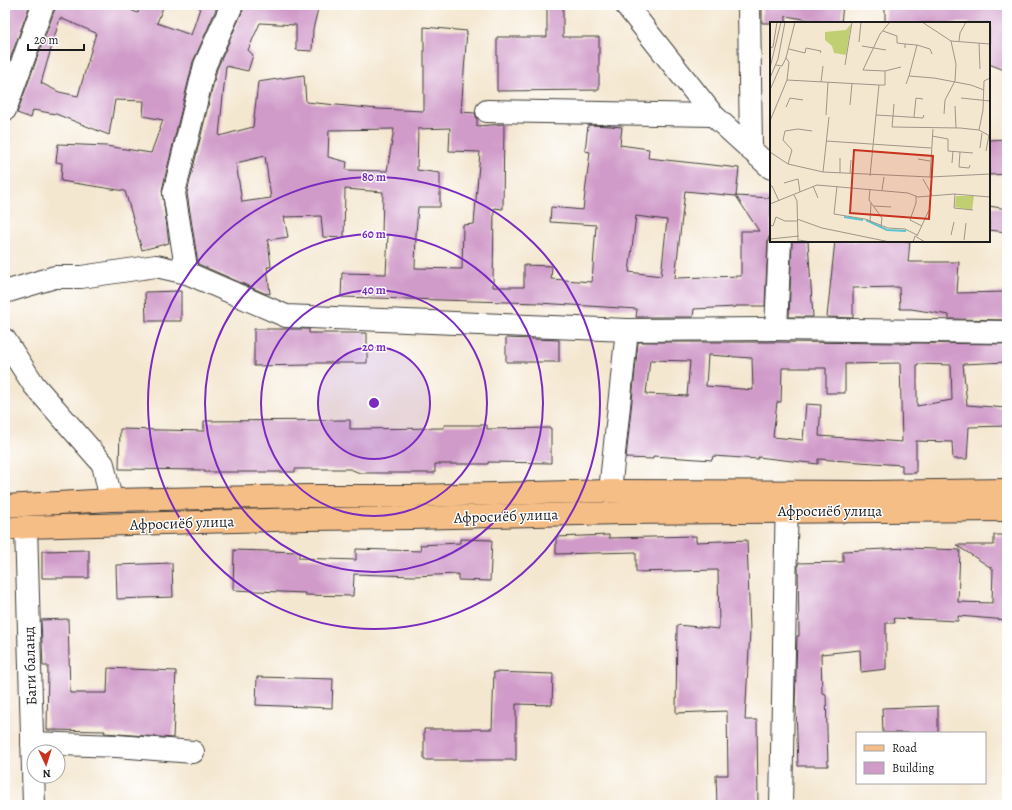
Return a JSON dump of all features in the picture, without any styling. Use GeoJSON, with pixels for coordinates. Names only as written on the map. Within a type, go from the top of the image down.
{"type":"FeatureCollection","features":[{"type":"Feature","properties":{"kind":"main road","name":"Афросиёб улица"},"geometry":{"type":"LineString","coordinates":[[16,528],[306,519],[412,518],[622,512],[788,501],[1007,490]]}},
{"type":"Feature","properties":{"kind":"main road","name":"Афросиёб улица"},"geometry":{"type":"LineString","coordinates":[[5,506],[111,500],[309,496],[411,496],[610,491],[788,501],[1007,510]]}},
{"type":"Feature","properties":{"kind":"main road"},"geometry":{"type":"LineString","coordinates":[[306,519],[309,496]]}},
{"type":"Feature","properties":{"kind":"main road"},"geometry":{"type":"LineString","coordinates":[[411,496],[412,518]]}},
{"type":"Feature","properties":{"kind":"street"},"geometry":{"type":"LineString","coordinates":[[5,110],[43,5]]}},
{"type":"Feature","properties":{"kind":"street"},"geometry":{"type":"LineString","coordinates":[[187,273],[174,193],[205,65],[232,5]]}},
{"type":"Feature","properties":{"kind":"street"},"geometry":{"type":"LineString","coordinates":[[626,5],[713,114],[770,167]]}},
{"type":"Feature","properties":{"kind":"street"},"geometry":{"type":"LineString","coordinates":[[749,5],[751,150]]}},
{"type":"Feature","properties":{"kind":"street"},"geometry":{"type":"LineString","coordinates":[[487,111],[713,114]]}},
{"type":"Feature","properties":{"kind":"street"},"geometry":{"type":"LineString","coordinates":[[776,328],[780,242]]}},
{"type":"Feature","properties":{"kind":"street"},"geometry":{"type":"LineString","coordinates":[[5,292],[55,277],[81,277],[156,266],[187,273],[286,316],[628,330],[776,328],[1007,332]]}},
{"type":"Feature","properties":{"kind":"street"},"geometry":{"type":"LineString","coordinates":[[610,491],[628,330]]}},
{"type":"Feature","properties":{"kind":"street"},"geometry":{"type":"LineString","coordinates":[[5,340],[34,386],[103,464],[111,500]]}},
{"type":"Feature","properties":{"kind":"street"},"geometry":{"type":"LineString","coordinates":[[781,805],[788,501]]}},
{"type":"Feature","properties":{"kind":"street","name":"Баги баланд"},"geometry":{"type":"LineString","coordinates":[[16,528],[32,743],[34,805]]}},
{"type":"Feature","properties":{"kind":"street"},"geometry":{"type":"LineString","coordinates":[[32,743],[117,746],[193,752]]}},
{"type":"Feature","properties":{"kind":"building"},"geometry":{"type":"Polygon","coordinates":[[[5,5],[30,5],[9,62],[5,61],[5,5]]]}},
{"type":"Feature","properties":{"kind":"building"},"geometry":{"type":"Polygon","coordinates":[[[55,5],[118,5],[138,13],[140,5],[164,5],[157,23],[191,35],[201,5],[218,5],[193,62],[162,190],[169,243],[142,250],[125,191],[61,181],[62,163],[56,162],[58,144],[106,146],[151,153],[163,120],[143,116],[144,101],[115,100],[109,135],[56,114],[33,110],[31,118],[17,113],[55,9],[55,5]],[[60,18],[41,83],[59,92],[78,96],[96,33],[60,18]]]}},
{"type":"Feature","properties":{"kind":"building"},"geometry":{"type":"Polygon","coordinates":[[[244,5],[319,5],[313,29],[312,51],[296,50],[296,25],[260,23],[248,50],[253,55],[248,71],[226,66],[219,136],[253,127],[258,82],[304,75],[306,102],[378,109],[424,111],[424,27],[467,31],[461,112],[475,113],[477,126],[504,124],[503,209],[494,208],[493,287],[524,287],[524,265],[552,266],[551,279],[592,282],[596,225],[550,222],[551,207],[583,210],[590,152],[585,151],[588,125],[610,126],[622,127],[620,145],[649,149],[648,158],[739,168],[736,196],[770,198],[770,235],[768,240],[765,306],[736,306],[694,309],[693,317],[636,317],[637,309],[539,303],[341,297],[342,273],[386,274],[388,235],[382,235],[383,192],[345,189],[344,238],[323,237],[321,216],[284,217],[288,237],[268,240],[271,267],[267,267],[270,294],[264,293],[198,264],[187,193],[217,69],[244,5]],[[450,128],[418,129],[417,170],[440,173],[440,207],[418,207],[415,268],[462,269],[463,225],[474,224],[480,152],[449,151],[450,128]],[[394,129],[329,130],[328,157],[347,162],[346,170],[387,171],[394,129]],[[265,156],[236,163],[242,202],[271,198],[265,156]],[[685,191],[675,278],[741,276],[741,231],[759,231],[736,196],[685,191]],[[636,216],[629,272],[661,276],[667,220],[636,216]]]}},
{"type":"Feature","properties":{"kind":"building"},"geometry":{"type":"Polygon","coordinates":[[[547,5],[563,5],[563,37],[599,37],[599,90],[497,91],[497,37],[547,37],[547,5]]]}},
{"type":"Feature","properties":{"kind":"building"},"geometry":{"type":"Polygon","coordinates":[[[762,5],[843,5],[841,22],[822,22],[786,16],[786,22],[762,23],[762,5]]]}},
{"type":"Feature","properties":{"kind":"building"},"geometry":{"type":"Polygon","coordinates":[[[885,5],[1007,5],[1007,71],[990,64],[990,22],[885,22],[885,5]]]}},
{"type":"Feature","properties":{"kind":"building"},"geometry":{"type":"Polygon","coordinates":[[[1007,139],[1007,174],[990,175],[990,140],[1007,139]]]}},
{"type":"Feature","properties":{"kind":"building"},"geometry":{"type":"Polygon","coordinates":[[[990,206],[1007,209],[1007,232],[990,230],[990,206]]]}},
{"type":"Feature","properties":{"kind":"building"},"geometry":{"type":"Polygon","coordinates":[[[792,242],[808,242],[813,317],[789,317],[792,242]]]}},
{"type":"Feature","properties":{"kind":"building"},"geometry":{"type":"Polygon","coordinates":[[[835,242],[910,242],[908,262],[959,262],[957,293],[1007,292],[1007,320],[949,319],[949,315],[911,309],[900,309],[899,287],[853,288],[853,318],[827,317],[835,242]]]}},
{"type":"Feature","properties":{"kind":"building"},"geometry":{"type":"Polygon","coordinates":[[[181,291],[181,321],[146,321],[145,292],[181,291]]]}},
{"type":"Feature","properties":{"kind":"building"},"geometry":{"type":"Polygon","coordinates":[[[254,329],[309,329],[309,333],[367,333],[367,363],[309,363],[309,365],[254,366],[254,329]]]}},
{"type":"Feature","properties":{"kind":"building"},"geometry":{"type":"Polygon","coordinates":[[[506,338],[559,340],[559,362],[506,362],[506,338]]]}},
{"type":"Feature","properties":{"kind":"building"},"geometry":{"type":"Polygon","coordinates":[[[638,342],[1007,344],[1007,362],[963,364],[967,405],[1007,408],[1007,426],[969,427],[967,459],[953,459],[952,442],[916,441],[916,473],[902,473],[902,465],[818,459],[818,464],[758,457],[758,459],[713,456],[712,460],[653,456],[653,459],[626,458],[638,342]],[[708,355],[706,386],[753,390],[752,358],[708,355]],[[650,360],[646,394],[687,396],[690,361],[650,360]],[[900,363],[845,364],[845,393],[826,393],[826,368],[782,368],[781,402],[777,402],[773,437],[803,440],[806,404],[821,405],[819,436],[902,442],[900,363]],[[917,364],[917,406],[952,400],[951,365],[917,364]]]}},
{"type":"Feature","properties":{"kind":"building"},"geometry":{"type":"Polygon","coordinates":[[[350,420],[350,429],[444,428],[444,425],[487,425],[487,429],[551,428],[551,463],[488,462],[488,464],[435,464],[435,473],[360,473],[350,469],[295,469],[295,472],[204,472],[204,470],[119,469],[120,429],[204,431],[204,421],[350,420]]]}},
{"type":"Feature","properties":{"kind":"building"},"geometry":{"type":"Polygon","coordinates":[[[609,535],[609,538],[696,536],[696,542],[747,540],[750,631],[745,720],[757,720],[758,805],[717,805],[716,775],[728,775],[727,711],[676,713],[677,625],[719,629],[718,570],[636,572],[636,552],[556,554],[556,537],[609,535]]]}},
{"type":"Feature","properties":{"kind":"building"},"geometry":{"type":"Polygon","coordinates":[[[994,535],[1007,535],[1007,620],[958,616],[958,621],[894,618],[895,623],[886,623],[886,669],[861,672],[860,650],[821,654],[822,693],[826,694],[828,766],[798,766],[795,707],[797,636],[799,636],[798,563],[843,562],[843,551],[908,548],[960,550],[958,602],[992,603],[993,569],[956,545],[994,545],[994,535]]]}},
{"type":"Feature","properties":{"kind":"building"},"geometry":{"type":"Polygon","coordinates":[[[460,539],[492,540],[490,581],[458,580],[458,574],[414,576],[354,574],[353,596],[305,595],[305,593],[233,590],[234,550],[299,552],[299,558],[356,560],[356,549],[421,551],[420,545],[460,543],[460,539]]]}},
{"type":"Feature","properties":{"kind":"building"},"geometry":{"type":"Polygon","coordinates":[[[89,550],[89,578],[42,578],[42,551],[89,550]]]}},
{"type":"Feature","properties":{"kind":"building"},"geometry":{"type":"Polygon","coordinates":[[[172,563],[173,597],[117,599],[116,565],[172,563]]]}},
{"type":"Feature","properties":{"kind":"building"},"geometry":{"type":"Polygon","coordinates":[[[68,619],[70,693],[107,693],[108,668],[176,671],[173,738],[104,733],[105,731],[47,730],[48,666],[43,666],[41,620],[68,619]]]}},
{"type":"Feature","properties":{"kind":"building"},"geometry":{"type":"Polygon","coordinates":[[[494,672],[553,674],[552,705],[516,704],[516,760],[424,760],[424,729],[492,729],[494,672]]]}},
{"type":"Feature","properties":{"kind":"building"},"geometry":{"type":"Polygon","coordinates":[[[257,677],[333,679],[332,708],[256,705],[257,677]]]}},
{"type":"Feature","properties":{"kind":"building"},"geometry":{"type":"Polygon","coordinates":[[[938,706],[938,732],[883,732],[882,708],[938,706]]]}}]}
